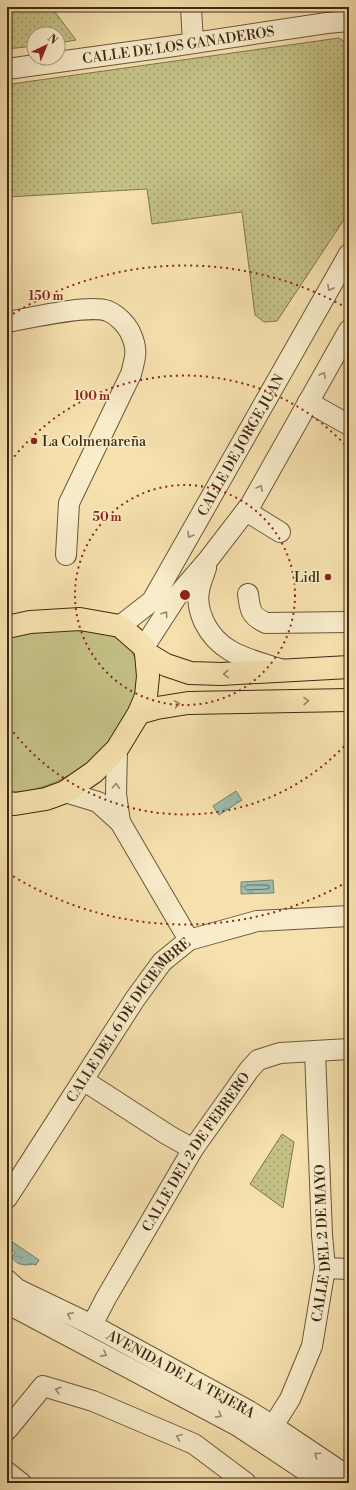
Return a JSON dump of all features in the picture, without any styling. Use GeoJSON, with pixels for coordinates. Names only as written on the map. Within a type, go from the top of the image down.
{"type":"FeatureCollection","features":[{"type":"Feature","properties":{"kind":"main road"},"geometry":{"type":"LineString","coordinates":[[7,627],[30,622],[80,619],[120,626],[145,650],[166,665],[190,673],[221,674],[349,667]]}},
{"type":"Feature","properties":{"kind":"main road"},"geometry":{"type":"LineString","coordinates":[[7,803],[15,804],[46,799],[65,792],[94,772],[117,749],[139,713],[146,696],[148,676],[145,650]]}},
{"type":"Feature","properties":{"kind":"main road"},"geometry":{"type":"LineString","coordinates":[[139,713],[157,708],[188,703],[349,700]]}},
{"type":"Feature","properties":{"kind":"street"},"geometry":{"type":"LineString","coordinates":[[191,7],[193,43]]}},
{"type":"Feature","properties":{"kind":"street","name":"CALLE DE LOS GANADEROS"},"geometry":{"type":"LineString","coordinates":[[7,69],[349,21]]}},
{"type":"Feature","properties":{"kind":"street","name":"CALLE DE JORGE JUAN"},"geometry":{"type":"LineString","coordinates":[[120,626],[152,602],[349,254]]}},
{"type":"Feature","properties":{"kind":"street"},"geometry":{"type":"LineString","coordinates":[[7,322],[86,309],[108,311],[126,324],[136,345],[135,362],[131,374],[69,503],[66,555]]}},
{"type":"Feature","properties":{"kind":"street"},"geometry":{"type":"LineString","coordinates":[[145,650],[177,596],[208,560],[246,511],[349,330]]}},
{"type":"Feature","properties":{"kind":"street"},"geometry":{"type":"LineString","coordinates":[[308,402],[349,426]]}},
{"type":"Feature","properties":{"kind":"street"},"geometry":{"type":"LineString","coordinates":[[246,511],[280,532]]}},
{"type":"Feature","properties":{"kind":"street"},"geometry":{"type":"LineString","coordinates":[[208,560],[198,593],[200,614],[214,639],[224,648],[239,655],[283,670]]}},
{"type":"Feature","properties":{"kind":"street"},"geometry":{"type":"LineString","coordinates":[[248,594],[249,608],[256,618],[266,623],[349,622]]}},
{"type":"Feature","properties":{"kind":"street"},"geometry":{"type":"LineString","coordinates":[[117,749],[116,794],[120,822]]}},
{"type":"Feature","properties":{"kind":"street"},"geometry":{"type":"LineString","coordinates":[[65,792],[98,802],[120,822],[189,940]]}},
{"type":"Feature","properties":{"kind":"street","name":"CALLE DEL 6 DE DICIEMBRE"},"geometry":{"type":"LineString","coordinates":[[7,1198],[135,999],[162,962],[189,940],[257,921],[349,916]]}},
{"type":"Feature","properties":{"kind":"street","name":"CALLE DEL 2 DE FEBRERO"},"geometry":{"type":"LineString","coordinates":[[92,1325],[106,1298],[193,1149],[249,1070],[258,1060],[280,1053],[349,1049]]}},
{"type":"Feature","properties":{"kind":"street","name":"CALLE DEL 2 DE MAYO"},"geometry":{"type":"LineString","coordinates":[[274,1426],[290,1399],[312,1346],[325,1268],[322,1234],[315,1051]]}},
{"type":"Feature","properties":{"kind":"street"},"geometry":{"type":"LineString","coordinates":[[83,1080],[168,1135],[193,1149]]}},
{"type":"Feature","properties":{"kind":"street"},"geometry":{"type":"LineString","coordinates":[[325,1268],[349,1269]]}},
{"type":"Feature","properties":{"kind":"street","name":"AVENIDA DE LA TEJERA"},"geometry":{"type":"LineString","coordinates":[[7,1280],[17,1289],[92,1325],[274,1426],[349,1477]]}},
{"type":"Feature","properties":{"kind":"street","name":"AVENIDA DE LA TEJERA"},"geometry":{"type":"LineString","coordinates":[[7,1305],[10,1305],[238,1426],[314,1481]]}},
{"type":"Feature","properties":{"kind":"street"},"geometry":{"type":"LineString","coordinates":[[7,1430],[43,1386],[93,1401],[194,1444],[246,1483]]}},
{"type":"Feature","properties":{"kind":"street"},"geometry":{"type":"LineString","coordinates":[[7,1472],[21,1483]]}},
{"type":"Feature","properties":{"kind":"shaded area"},"geometry":{"type":"Polygon","coordinates":[[[7,7],[51,7],[65,26],[26,26],[26,47],[7,49],[7,7]]]}},
{"type":"Feature","properties":{"kind":"shaded area"},"geometry":{"type":"Polygon","coordinates":[[[66,27],[76,40],[66,42],[66,27]]]}},
{"type":"Feature","properties":{"kind":"shaded area"},"geometry":{"type":"Polygon","coordinates":[[[339,38],[349,45],[349,209],[345,218],[277,321],[264,322],[255,315],[242,212],[152,224],[147,189],[7,197],[7,90],[11,84],[339,38]]]}},
{"type":"Feature","properties":{"kind":"shaded area"},"geometry":{"type":"Polygon","coordinates":[[[61,630],[104,633],[115,637],[125,644],[136,661],[138,676],[135,693],[129,710],[110,741],[99,754],[88,763],[70,775],[40,788],[18,792],[7,792],[7,638],[34,632],[61,630]]]}},
{"type":"Feature","properties":{"kind":"shaded area"},"geometry":{"type":"Polygon","coordinates":[[[282,1134],[294,1142],[283,1208],[250,1184],[282,1134]]]}},
{"type":"Feature","properties":{"kind":"water"},"geometry":{"type":"Polygon","coordinates":[[[236,791],[242,800],[219,815],[213,806],[236,791]]]}},
{"type":"Feature","properties":{"kind":"water"},"geometry":{"type":"Polygon","coordinates":[[[273,880],[274,893],[241,894],[241,882],[273,880]]]}},
{"type":"Feature","properties":{"kind":"water"},"geometry":{"type":"Polygon","coordinates":[[[11,1241],[39,1260],[36,1265],[21,1264],[14,1260],[12,1258],[15,1252],[7,1246],[11,1241]]]}},
{"type":"Feature","properties":{"kind":"place","name":"La Colmenareña"},"geometry":{"type":"Point","coordinates":[34,441]}},
{"type":"Feature","properties":{"kind":"place","name":"Lidl"},"geometry":{"type":"Point","coordinates":[328,577]}}]}
